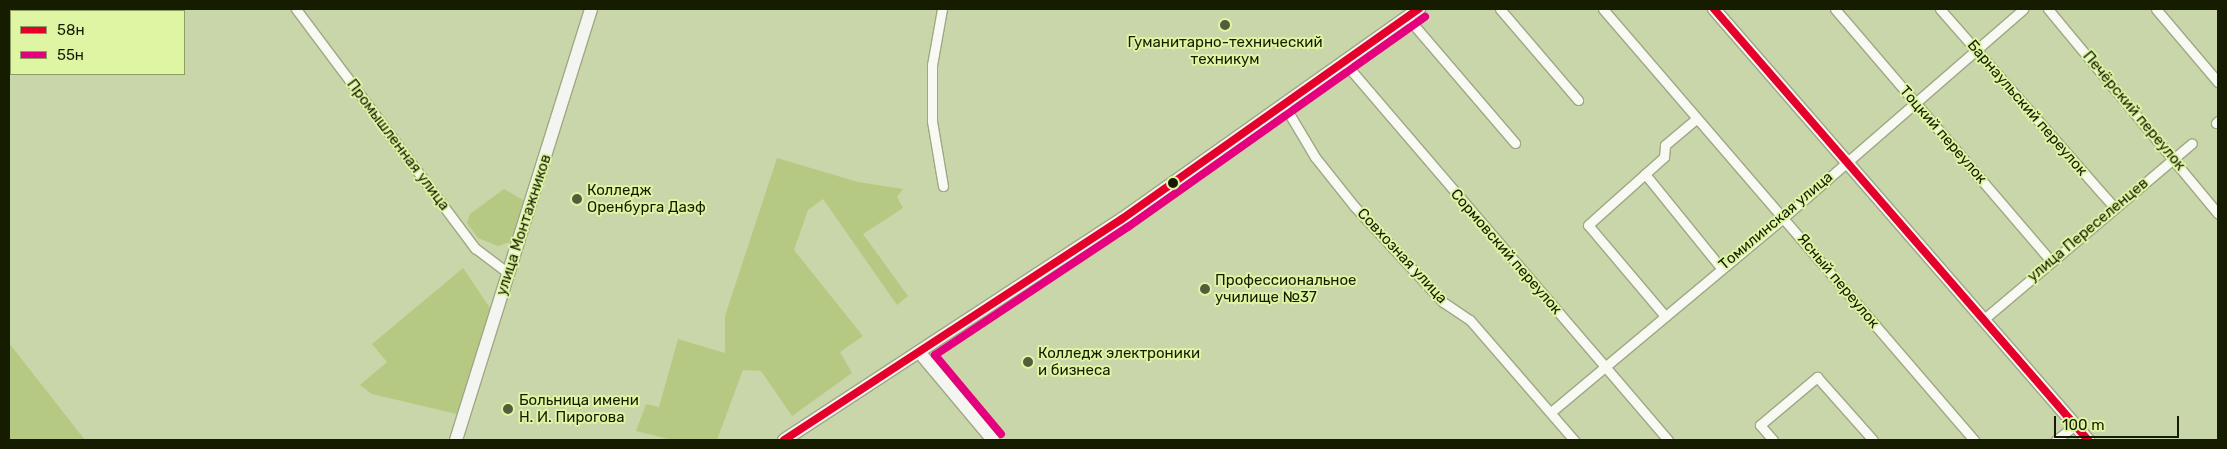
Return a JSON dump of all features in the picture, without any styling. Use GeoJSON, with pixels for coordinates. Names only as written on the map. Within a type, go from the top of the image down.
{"type":"FeatureCollection","features":[{"type":"Feature","properties":{"kind":"main road","name":"улица Монтажников"},"geometry":{"type":"LineString","coordinates":[[456,440],[591,9]]}},
{"type":"Feature","properties":{"kind":"main road"},"geometry":{"type":"LineString","coordinates":[[784,440],[1071,254],[1419,9]]}},
{"type":"Feature","properties":{"kind":"main road"},"geometry":{"type":"LineString","coordinates":[[1714,9],[2088,440]]}},
{"type":"Feature","properties":{"kind":"main road"},"geometry":{"type":"LineString","coordinates":[[920,352],[993,440]]}},
{"type":"Feature","properties":{"kind":"street","name":"Промышленная улица"},"geometry":{"type":"LineString","coordinates":[[296,9],[475,248],[508,273]]}},
{"type":"Feature","properties":{"kind":"street"},"geometry":{"type":"LineString","coordinates":[[942,9],[932,65],[932,120],[943,186]]}},
{"type":"Feature","properties":{"kind":"street"},"geometry":{"type":"LineString","coordinates":[[1500,9],[1578,100]]}},
{"type":"Feature","properties":{"kind":"street","name":"Ясный переулок"},"geometry":{"type":"LineString","coordinates":[[1603,9],[1974,440]]}},
{"type":"Feature","properties":{"kind":"street","name":"Тоцкий переулок"},"geometry":{"type":"LineString","coordinates":[[1835,9],[2051,261]]}},
{"type":"Feature","properties":{"kind":"street","name":"Барнаульский переулок"},"geometry":{"type":"LineString","coordinates":[[1940,9],[2114,207]]}},
{"type":"Feature","properties":{"kind":"street","name":"Томилинская улица"},"geometry":{"type":"LineString","coordinates":[[1551,412],[1784,217],[2023,9]]}},
{"type":"Feature","properties":{"kind":"street","name":"Печёрский переулок"},"geometry":{"type":"LineString","coordinates":[[2048,9],[2218,214]]}},
{"type":"Feature","properties":{"kind":"street"},"geometry":{"type":"LineString","coordinates":[[2156,9],[2218,82]]}},
{"type":"Feature","properties":{"kind":"street"},"geometry":{"type":"LineString","coordinates":[[1407,17],[1515,143]]}},
{"type":"Feature","properties":{"kind":"street","name":"Сормовский переулок"},"geometry":{"type":"LineString","coordinates":[[1344,62],[1668,440]]}},
{"type":"Feature","properties":{"kind":"street","name":"Совхозная улица"},"geometry":{"type":"LineString","coordinates":[[1284,104],[1315,157],[1354,206],[1443,302],[1470,320],[1574,440]]}},
{"type":"Feature","properties":{"kind":"street"},"geometry":{"type":"LineString","coordinates":[[1665,316],[1588,224],[1664,157],[1665,144],[1696,118]]}},
{"type":"Feature","properties":{"kind":"street","name":"улица Переселенцев"},"geometry":{"type":"LineString","coordinates":[[1984,319],[2114,207],[2192,143]]}},
{"type":"Feature","properties":{"kind":"street"},"geometry":{"type":"LineString","coordinates":[[1645,174],[1721,268]]}},
{"type":"Feature","properties":{"kind":"street"},"geometry":{"type":"LineString","coordinates":[[1773,440],[1760,425],[1817,377],[1872,440]]}},
{"type":"Feature","properties":{"kind":"street"},"geometry":{"type":"LineString","coordinates":[[2056,440],[2075,424]]}},
{"type":"Feature","properties":{"kind":"green space"},"geometry":{"type":"Polygon","coordinates":[[[777,158],[858,182],[903,189],[897,197],[903,208],[863,234],[908,296],[897,305],[823,199],[808,210],[794,250],[863,336],[840,352],[852,373],[792,416],[761,371],[743,370],[717,440],[673,440],[636,431],[646,404],[659,407],[678,339],[725,353],[725,316],[777,158]]]}},
{"type":"Feature","properties":{"kind":"green space"},"geometry":{"type":"Polygon","coordinates":[[[504,189],[525,201],[513,241],[498,246],[478,238],[467,223],[470,214],[504,189]]]}},
{"type":"Feature","properties":{"kind":"green space"},"geometry":{"type":"Polygon","coordinates":[[[463,268],[490,308],[457,414],[372,394],[360,385],[387,362],[372,344],[463,268]]]}},
{"type":"Feature","properties":{"kind":"green space"},"geometry":{"type":"Polygon","coordinates":[[[9,343],[85,440],[9,440],[9,343]]]}},
{"type":"Feature","properties":{"kind":"transit line","name":"58н"},"geometry":{"type":"LineString","coordinates":[[784,440],[1122,219],[1419,9]]}},
{"type":"Feature","properties":{"kind":"transit line","name":"58н"},"geometry":{"type":"LineString","coordinates":[[1714,9],[2088,440]]}},
{"type":"Feature","properties":{"kind":"transit line","name":"55н"},"geometry":{"type":"LineString","coordinates":[[1001,434],[935,355],[1128,227],[1425,17]]}},
{"type":"Feature","properties":{"kind":"place","name":"Гуманитарно-технический техникум"},"geometry":{"type":"Point","coordinates":[1225,25]}},
{"type":"Feature","properties":{"kind":"place","name":"Колледж Оренбурга Даэф"},"geometry":{"type":"Point","coordinates":[577,199]}},
{"type":"Feature","properties":{"kind":"place","name":"Профессиональное училище №37"},"geometry":{"type":"Point","coordinates":[1205,289]}},
{"type":"Feature","properties":{"kind":"place","name":"Колледж электроники и бизнеса"},"geometry":{"type":"Point","coordinates":[1028,362]}},
{"type":"Feature","properties":{"kind":"place","name":"Больница имени Н. И. Пирогова"},"geometry":{"type":"Point","coordinates":[508,409]}}]}
